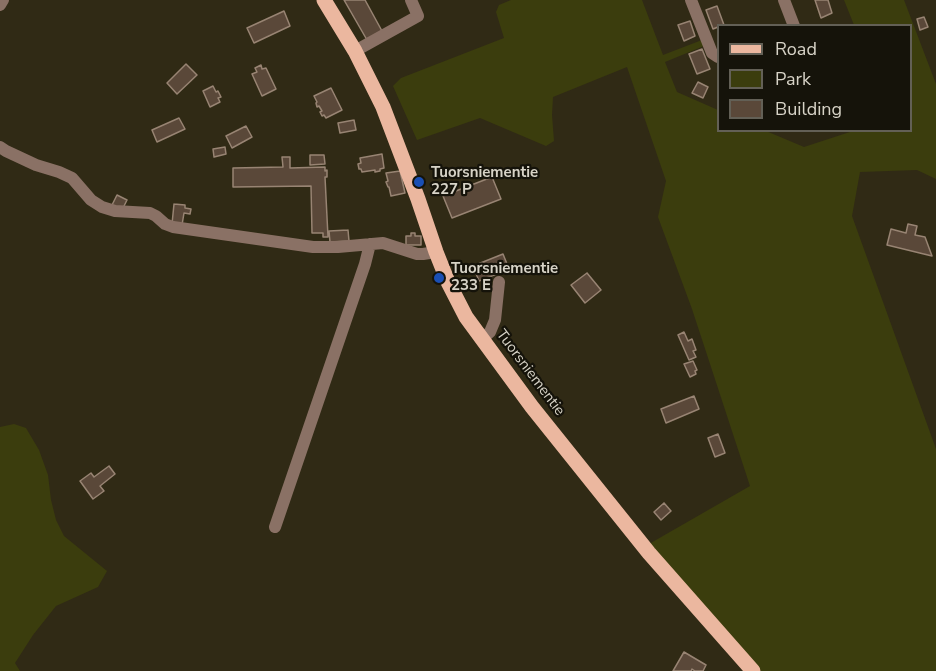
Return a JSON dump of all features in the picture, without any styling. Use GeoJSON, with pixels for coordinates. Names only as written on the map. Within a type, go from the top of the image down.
{"type":"FeatureCollection","features":[{"type":"Feature","properties":{"kind":"main road","name":"Tuorsniementie"},"geometry":{"type":"LineString","coordinates":[[324,0],[355,51],[383,107],[436,252],[466,317],[532,407],[649,554],[753,671]]}},
{"type":"Feature","properties":{"kind":"street"},"geometry":{"type":"LineString","coordinates":[[0,5],[3,0]]}},
{"type":"Feature","properties":{"kind":"street"},"geometry":{"type":"LineString","coordinates":[[355,51],[418,16],[411,0]]}},
{"type":"Feature","properties":{"kind":"street"},"geometry":{"type":"LineString","coordinates":[[691,0],[712,53],[717,56]]}},
{"type":"Feature","properties":{"kind":"street"},"geometry":{"type":"LineString","coordinates":[[784,0],[793,24]]}},
{"type":"Feature","properties":{"kind":"street"},"geometry":{"type":"LineString","coordinates":[[0,147],[36,165],[72,178],[91,200],[102,207],[115,211],[150,213],[165,224],[173,226],[313,247],[383,243],[423,255],[436,252]]}},
{"type":"Feature","properties":{"kind":"street"},"geometry":{"type":"LineString","coordinates":[[275,527],[370,244]]}},
{"type":"Feature","properties":{"kind":"street"},"geometry":{"type":"LineString","coordinates":[[482,339],[490,332],[495,320],[499,282]]}},
{"type":"Feature","properties":{"kind":"green space"},"geometry":{"type":"Polygon","coordinates":[[[511,0],[642,0],[663,55],[702,40],[704,46],[665,62],[677,92],[717,110],[717,132],[768,132],[804,147],[850,132],[912,132],[912,24],[854,24],[844,0],[904,0],[936,84],[936,179],[917,170],[860,172],[852,216],[936,449],[936,671],[761,671],[719,627],[649,544],[750,486],[692,309],[658,217],[666,181],[627,67],[553,97],[554,141],[546,146],[480,118],[417,140],[393,86],[401,78],[504,38],[496,12],[499,5],[511,0]]]}},
{"type":"Feature","properties":{"kind":"green space"},"geometry":{"type":"Polygon","coordinates":[[[14,424],[26,428],[39,450],[48,475],[56,520],[64,536],[107,571],[98,587],[56,606],[15,663],[20,671],[0,671],[0,427],[14,424]]]}},
{"type":"Feature","properties":{"kind":"building"},"geometry":{"type":"Polygon","coordinates":[[[344,0],[365,0],[382,31],[367,40],[344,0]]]}},
{"type":"Feature","properties":{"kind":"building"},"geometry":{"type":"Polygon","coordinates":[[[815,0],[828,0],[832,13],[821,18],[815,0]]]}},
{"type":"Feature","properties":{"kind":"building"},"geometry":{"type":"Polygon","coordinates":[[[717,6],[724,24],[717,24],[717,27],[713,29],[706,10],[717,6]]]}},
{"type":"Feature","properties":{"kind":"building"},"geometry":{"type":"Polygon","coordinates":[[[284,11],[290,26],[254,43],[247,28],[284,11]]]}},
{"type":"Feature","properties":{"kind":"building"},"geometry":{"type":"Polygon","coordinates":[[[924,17],[928,27],[920,30],[917,19],[924,17]]]}},
{"type":"Feature","properties":{"kind":"building"},"geometry":{"type":"Polygon","coordinates":[[[690,21],[695,36],[684,41],[678,25],[690,21]]]}},
{"type":"Feature","properties":{"kind":"building"},"geometry":{"type":"Polygon","coordinates":[[[702,49],[710,69],[697,74],[689,54],[702,49]]]}},
{"type":"Feature","properties":{"kind":"building"},"geometry":{"type":"Polygon","coordinates":[[[186,64],[197,75],[177,94],[167,83],[186,64]]]}},
{"type":"Feature","properties":{"kind":"building"},"geometry":{"type":"Polygon","coordinates":[[[261,65],[262,69],[266,68],[276,89],[262,96],[252,74],[257,72],[255,68],[261,65]]]}},
{"type":"Feature","properties":{"kind":"building"},"geometry":{"type":"Polygon","coordinates":[[[698,82],[708,87],[703,98],[692,93],[698,82]]]}},
{"type":"Feature","properties":{"kind":"building"},"geometry":{"type":"Polygon","coordinates":[[[213,86],[221,97],[218,98],[220,102],[210,107],[203,91],[213,86]]]}},
{"type":"Feature","properties":{"kind":"building"},"geometry":{"type":"Polygon","coordinates":[[[331,88],[342,110],[326,118],[322,116],[319,106],[317,107],[314,96],[331,88]]]}},
{"type":"Feature","properties":{"kind":"building"},"geometry":{"type":"Polygon","coordinates":[[[179,118],[185,129],[157,142],[152,130],[179,118]]]}},
{"type":"Feature","properties":{"kind":"building"},"geometry":{"type":"Polygon","coordinates":[[[354,120],[356,130],[340,133],[338,123],[354,120]]]}},
{"type":"Feature","properties":{"kind":"building"},"geometry":{"type":"Polygon","coordinates":[[[246,126],[252,137],[232,148],[226,136],[246,126]]]}},
{"type":"Feature","properties":{"kind":"building"},"geometry":{"type":"Polygon","coordinates":[[[225,147],[226,154],[214,157],[213,149],[225,147]]]}},
{"type":"Feature","properties":{"kind":"building"},"geometry":{"type":"Polygon","coordinates":[[[382,154],[384,168],[380,171],[362,172],[359,169],[360,158],[382,154]]]}},
{"type":"Feature","properties":{"kind":"building"},"geometry":{"type":"Polygon","coordinates":[[[310,155],[324,155],[325,164],[310,165],[310,155]]]}},
{"type":"Feature","properties":{"kind":"building"},"geometry":{"type":"Polygon","coordinates":[[[282,157],[290,157],[290,168],[325,167],[325,171],[327,170],[327,177],[325,177],[328,237],[323,237],[323,233],[312,233],[311,186],[233,187],[233,168],[283,167],[282,157]]]}},
{"type":"Feature","properties":{"kind":"building"},"geometry":{"type":"Polygon","coordinates":[[[400,171],[405,193],[391,196],[386,182],[388,181],[386,173],[400,171]]]}},
{"type":"Feature","properties":{"kind":"building"},"geometry":{"type":"Polygon","coordinates":[[[492,177],[501,199],[452,218],[443,196],[492,177]]]}},
{"type":"Feature","properties":{"kind":"building"},"geometry":{"type":"Polygon","coordinates":[[[117,195],[127,200],[122,210],[112,205],[117,195]]]}},
{"type":"Feature","properties":{"kind":"building"},"geometry":{"type":"Polygon","coordinates":[[[174,204],[185,205],[185,208],[191,209],[190,214],[184,213],[182,225],[172,224],[174,204]]]}},
{"type":"Feature","properties":{"kind":"building"},"geometry":{"type":"Polygon","coordinates":[[[908,224],[917,226],[915,235],[925,237],[932,256],[887,245],[891,229],[906,233],[908,224]]]}},
{"type":"Feature","properties":{"kind":"building"},"geometry":{"type":"Polygon","coordinates":[[[348,230],[349,241],[330,242],[329,231],[348,230]]]}},
{"type":"Feature","properties":{"kind":"building"},"geometry":{"type":"Polygon","coordinates":[[[411,233],[421,236],[421,245],[406,245],[406,236],[411,236],[411,233]]]}},
{"type":"Feature","properties":{"kind":"building"},"geometry":{"type":"Polygon","coordinates":[[[503,254],[509,269],[479,281],[473,266],[503,254]]]}},
{"type":"Feature","properties":{"kind":"building"},"geometry":{"type":"Polygon","coordinates":[[[587,273],[601,290],[585,303],[571,285],[587,273]]]}},
{"type":"Feature","properties":{"kind":"building"},"geometry":{"type":"Polygon","coordinates":[[[684,332],[688,341],[692,339],[696,350],[693,351],[696,357],[689,360],[678,335],[684,332]]]}},
{"type":"Feature","properties":{"kind":"building"},"geometry":{"type":"Polygon","coordinates":[[[693,361],[697,370],[696,374],[690,377],[684,364],[693,361]]]}},
{"type":"Feature","properties":{"kind":"building"},"geometry":{"type":"Polygon","coordinates":[[[694,396],[699,409],[666,423],[661,409],[694,396]]]}},
{"type":"Feature","properties":{"kind":"building"},"geometry":{"type":"Polygon","coordinates":[[[718,434],[725,453],[715,457],[708,438],[718,434]]]}},
{"type":"Feature","properties":{"kind":"building"},"geometry":{"type":"Polygon","coordinates":[[[109,466],[115,474],[100,486],[104,491],[93,499],[80,481],[91,473],[94,477],[109,466]]]}},
{"type":"Feature","properties":{"kind":"building"},"geometry":{"type":"Polygon","coordinates":[[[664,503],[671,511],[661,520],[654,512],[664,503]]]}},
{"type":"Feature","properties":{"kind":"building"},"geometry":{"type":"Polygon","coordinates":[[[684,652],[706,665],[703,671],[692,669],[691,671],[673,671],[684,652]]]}},
{"type":"Feature","properties":{"kind":"place","name":"Tuorsniementie 227 P"},"geometry":{"type":"Point","coordinates":[419,182]}},
{"type":"Feature","properties":{"kind":"place","name":"Tuorsniementie 233 E"},"geometry":{"type":"Point","coordinates":[439,278]}}]}
